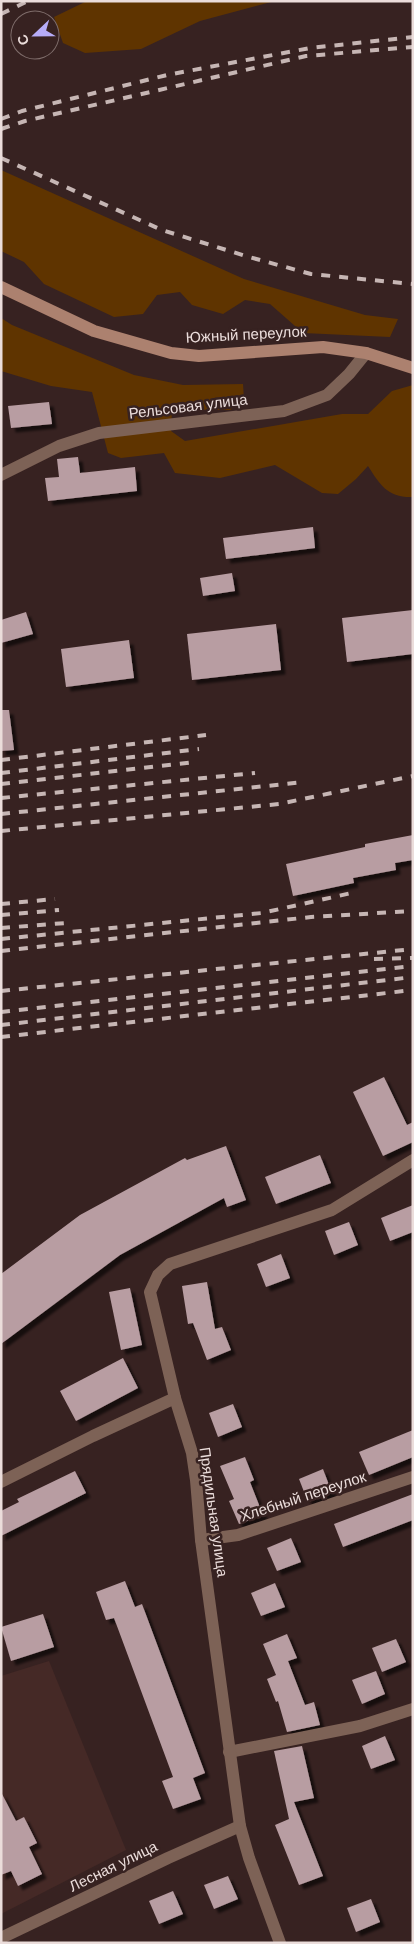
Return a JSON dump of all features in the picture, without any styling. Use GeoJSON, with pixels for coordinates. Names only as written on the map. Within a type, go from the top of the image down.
{"type":"FeatureCollection","features":[{"type":"Feature","properties":{"kind":"street","name":"Южный переулок"},"geometry":{"type":"LineString","coordinates":[[1,287],[94,331],[171,353],[199,356],[322,347],[366,353],[413,368]]}},
{"type":"Feature","properties":{"kind":"street","name":"Рельсовая улица"},"geometry":{"type":"LineString","coordinates":[[1,475],[59,446],[99,433],[284,411],[327,395],[349,374],[366,353]]}},
{"type":"Feature","properties":{"kind":"street","name":"Прядильная улица"},"geometry":{"type":"LineString","coordinates":[[280,1943],[249,1858],[240,1826],[201,1540],[192,1453],[175,1398],[150,1292],[158,1275],[170,1264],[332,1210],[413,1160]]}},
{"type":"Feature","properties":{"kind":"street"},"geometry":{"type":"LineString","coordinates":[[1,1482],[175,1398]]}},
{"type":"Feature","properties":{"kind":"street","name":"Хлебный переулок"},"geometry":{"type":"LineString","coordinates":[[201,1540],[238,1535],[413,1477]]}},
{"type":"Feature","properties":{"kind":"street"},"geometry":{"type":"LineString","coordinates":[[229,1752],[360,1726],[413,1709]]}},
{"type":"Feature","properties":{"kind":"street","name":"Лесная улица"},"geometry":{"type":"LineString","coordinates":[[1,1938],[168,1858],[240,1826]]}},
{"type":"Feature","properties":{"kind":"shaded area"},"geometry":{"type":"Polygon","coordinates":[[[87,1],[275,1],[200,21],[141,49],[85,53],[63,43],[60,34],[60,14],[87,1]]]}},
{"type":"Feature","properties":{"kind":"shaded area"},"geometry":{"type":"Polygon","coordinates":[[[1,170],[244,279],[365,315],[398,319],[390,337],[303,333],[270,304],[245,300],[223,314],[192,305],[180,292],[157,295],[143,314],[114,317],[44,284],[24,262],[1,251],[1,170]]]}},
{"type":"Feature","properties":{"kind":"shaded area"},"geometry":{"type":"Polygon","coordinates":[[[1,318],[12,325],[134,375],[183,385],[243,384],[244,400],[230,410],[172,410],[171,431],[185,441],[342,414],[368,414],[392,391],[413,385],[413,497],[404,497],[391,493],[381,484],[368,466],[338,494],[322,493],[275,465],[220,478],[175,473],[164,453],[121,458],[108,453],[92,392],[51,386],[1,371],[1,318]]]}},
{"type":"Feature","properties":{"kind":"shaded area"},"geometry":{"type":"Polygon","coordinates":[[[49,1661],[126,1850],[1,1914],[1,1676],[49,1661]]]}},
{"type":"Feature","properties":{"kind":"building"},"geometry":{"type":"Polygon","coordinates":[[[49,402],[52,424],[11,428],[8,406],[49,402]]]}},
{"type":"Feature","properties":{"kind":"building"},"geometry":{"type":"Polygon","coordinates":[[[78,457],[80,473],[135,467],[137,491],[48,501],[45,478],[59,477],[57,459],[78,457]]]}},
{"type":"Feature","properties":{"kind":"building"},"geometry":{"type":"Polygon","coordinates":[[[313,527],[315,548],[226,559],[223,538],[313,527]]]}},
{"type":"Feature","properties":{"kind":"building"},"geometry":{"type":"Polygon","coordinates":[[[232,573],[235,591],[203,596],[200,578],[232,573]]]}},
{"type":"Feature","properties":{"kind":"building"},"geometry":{"type":"Polygon","coordinates":[[[413,610],[413,654],[347,662],[342,618],[413,610]]]}},
{"type":"Feature","properties":{"kind":"building"},"geometry":{"type":"Polygon","coordinates":[[[26,612],[33,634],[1,643],[1,620],[26,612]]]}},
{"type":"Feature","properties":{"kind":"building"},"geometry":{"type":"Polygon","coordinates":[[[276,624],[281,670],[192,680],[187,634],[276,624]]]}},
{"type":"Feature","properties":{"kind":"building"},"geometry":{"type":"Polygon","coordinates":[[[129,640],[134,678],[66,687],[61,649],[129,640]]]}},
{"type":"Feature","properties":{"kind":"building"},"geometry":{"type":"Polygon","coordinates":[[[1,710],[9,710],[14,750],[1,751],[1,710]]]}},
{"type":"Feature","properties":{"kind":"building"},"geometry":{"type":"Polygon","coordinates":[[[413,835],[413,860],[395,863],[396,870],[353,878],[354,883],[293,896],[286,864],[365,847],[365,844],[413,835]]]}},
{"type":"Feature","properties":{"kind":"building"},"geometry":{"type":"Polygon","coordinates":[[[384,1077],[407,1125],[413,1122],[413,1142],[383,1156],[353,1092],[384,1077]]]}},
{"type":"Feature","properties":{"kind":"building"},"geometry":{"type":"Polygon","coordinates":[[[226,1146],[246,1200],[227,1207],[224,1198],[120,1255],[1,1344],[1,1274],[80,1215],[185,1158],[187,1160],[226,1146]]]}},
{"type":"Feature","properties":{"kind":"building"},"geometry":{"type":"Polygon","coordinates":[[[320,1155],[331,1183],[276,1204],[265,1177],[320,1155]]]}},
{"type":"Feature","properties":{"kind":"building"},"geometry":{"type":"Polygon","coordinates":[[[413,1205],[413,1232],[390,1241],[381,1218],[413,1205]]]}},
{"type":"Feature","properties":{"kind":"building"},"geometry":{"type":"Polygon","coordinates":[[[349,1222],[358,1245],[334,1255],[325,1231],[349,1222]]]}},
{"type":"Feature","properties":{"kind":"building"},"geometry":{"type":"Polygon","coordinates":[[[281,1254],[290,1278],[266,1287],[257,1264],[281,1254]]]}},
{"type":"Feature","properties":{"kind":"building"},"geometry":{"type":"Polygon","coordinates":[[[207,1282],[215,1329],[222,1327],[231,1350],[207,1360],[193,1323],[188,1324],[182,1286],[207,1282]]]}},
{"type":"Feature","properties":{"kind":"building"},"geometry":{"type":"Polygon","coordinates":[[[130,1288],[142,1345],[121,1350],[109,1292],[130,1288]]]}},
{"type":"Feature","properties":{"kind":"building"},"geometry":{"type":"Polygon","coordinates":[[[123,1358],[138,1388],[76,1421],[60,1391],[123,1358]]]}},
{"type":"Feature","properties":{"kind":"building"},"geometry":{"type":"Polygon","coordinates":[[[233,1404],[242,1427],[218,1437],[209,1413],[233,1404]]]}},
{"type":"Feature","properties":{"kind":"building"},"geometry":{"type":"Polygon","coordinates":[[[413,1430],[413,1457],[369,1475],[359,1452],[413,1430]]]}},
{"type":"Feature","properties":{"kind":"building"},"geometry":{"type":"Polygon","coordinates":[[[245,1457],[254,1480],[250,1482],[263,1515],[239,1524],[229,1501],[234,1499],[220,1466],[245,1457]]]}},
{"type":"Feature","properties":{"kind":"building"},"geometry":{"type":"Polygon","coordinates":[[[323,1469],[332,1493],[308,1502],[299,1479],[323,1469]]]}},
{"type":"Feature","properties":{"kind":"building"},"geometry":{"type":"Polygon","coordinates":[[[75,1471],[86,1493],[1,1536],[1,1511],[19,1502],[17,1499],[75,1471]]]}},
{"type":"Feature","properties":{"kind":"building"},"geometry":{"type":"Polygon","coordinates":[[[413,1494],[413,1520],[343,1547],[334,1524],[413,1494]]]}},
{"type":"Feature","properties":{"kind":"building"},"geometry":{"type":"Polygon","coordinates":[[[291,1538],[301,1562],[277,1571],[267,1548],[291,1538]]]}},
{"type":"Feature","properties":{"kind":"building"},"geometry":{"type":"Polygon","coordinates":[[[125,1581],[135,1607],[142,1604],[205,1773],[193,1778],[201,1799],[173,1809],[162,1781],[173,1777],[114,1618],[106,1620],[96,1592],[125,1581]]]}},
{"type":"Feature","properties":{"kind":"building"},"geometry":{"type":"Polygon","coordinates":[[[275,1583],[285,1607],[261,1616],[251,1593],[275,1583]]]}},
{"type":"Feature","properties":{"kind":"building"},"geometry":{"type":"Polygon","coordinates":[[[43,1614],[54,1647],[11,1661],[1,1627],[43,1614]]]}},
{"type":"Feature","properties":{"kind":"building"},"geometry":{"type":"Polygon","coordinates":[[[287,1634],[297,1658],[288,1661],[305,1705],[314,1702],[320,1725],[287,1732],[278,1701],[276,1702],[267,1679],[276,1675],[263,1644],[287,1634]]]}},
{"type":"Feature","properties":{"kind":"building"},"geometry":{"type":"Polygon","coordinates":[[[396,1639],[406,1662],[382,1672],[372,1648],[396,1639]]]}},
{"type":"Feature","properties":{"kind":"building"},"geometry":{"type":"Polygon","coordinates":[[[376,1671],[385,1694],[362,1704],[352,1680],[376,1671]]]}},
{"type":"Feature","properties":{"kind":"building"},"geometry":{"type":"Polygon","coordinates":[[[385,1736],[395,1760],[371,1769],[362,1746],[385,1736]]]}},
{"type":"Feature","properties":{"kind":"building"},"geometry":{"type":"Polygon","coordinates":[[[302,1746],[314,1798],[294,1802],[323,1876],[299,1885],[275,1825],[289,1819],[274,1751],[302,1746]]]}},
{"type":"Feature","properties":{"kind":"building"},"geometry":{"type":"Polygon","coordinates":[[[1,1792],[16,1821],[24,1817],[37,1843],[29,1847],[42,1874],[18,1886],[11,1871],[1,1875],[1,1792]]]}},
{"type":"Feature","properties":{"kind":"building"},"geometry":{"type":"Polygon","coordinates":[[[228,1876],[238,1899],[214,1909],[204,1885],[228,1876]]]}},
{"type":"Feature","properties":{"kind":"building"},"geometry":{"type":"Polygon","coordinates":[[[173,1891],[183,1914],[159,1924],[149,1901],[173,1891]]]}},
{"type":"Feature","properties":{"kind":"building"},"geometry":{"type":"Polygon","coordinates":[[[371,1899],[380,1922],[356,1932],[347,1908],[371,1899]]]}},
{"type":"Feature","properties":{"kind":"railway"},"geometry":{"type":"LineString","coordinates":[[1,14],[28,1]]}},
{"type":"Feature","properties":{"kind":"railway"},"geometry":{"type":"LineString","coordinates":[[1,119],[22,111],[167,75],[310,48],[413,37]]}},
{"type":"Feature","properties":{"kind":"railway"},"geometry":{"type":"LineString","coordinates":[[1,129],[25,121],[306,56],[413,47]]}},
{"type":"Feature","properties":{"kind":"railway"},"geometry":{"type":"LineString","coordinates":[[1,158],[162,230],[249,257],[311,274],[413,284]]}},
{"type":"Feature","properties":{"kind":"railway"},"geometry":{"type":"LineString","coordinates":[[1,760],[206,735]]}},
{"type":"Feature","properties":{"kind":"railway"},"geometry":{"type":"LineString","coordinates":[[1,773],[199,749]]}},
{"type":"Feature","properties":{"kind":"railway"},"geometry":{"type":"LineString","coordinates":[[1,784],[195,762]]}},
{"type":"Feature","properties":{"kind":"railway"},"geometry":{"type":"LineString","coordinates":[[1,798],[255,773]]}},
{"type":"Feature","properties":{"kind":"railway"},"geometry":{"type":"LineString","coordinates":[[1,831],[279,804],[413,776]]}},
{"type":"Feature","properties":{"kind":"railway"},"geometry":{"type":"LineString","coordinates":[[1,814],[304,782]]}},
{"type":"Feature","properties":{"kind":"railway"},"geometry":{"type":"LineString","coordinates":[[1,939],[262,913],[356,892]]}},
{"type":"Feature","properties":{"kind":"railway"},"geometry":{"type":"LineString","coordinates":[[1,904],[55,899]]}},
{"type":"Feature","properties":{"kind":"railway"},"geometry":{"type":"LineString","coordinates":[[1,915],[59,910]]}},
{"type":"Feature","properties":{"kind":"railway"},"geometry":{"type":"LineString","coordinates":[[1,951],[311,917],[413,911]]}},
{"type":"Feature","properties":{"kind":"railway"},"geometry":{"type":"LineString","coordinates":[[1,928],[66,923]]}},
{"type":"Feature","properties":{"kind":"railway"},"geometry":{"type":"LineString","coordinates":[[1,991],[413,949]]}},
{"type":"Feature","properties":{"kind":"railway"},"geometry":{"type":"LineString","coordinates":[[374,959],[413,958]]}},
{"type":"Feature","properties":{"kind":"railway"},"geometry":{"type":"LineString","coordinates":[[1,1012],[413,966]]}},
{"type":"Feature","properties":{"kind":"railway"},"geometry":{"type":"LineString","coordinates":[[1,1025],[413,977]]}},
{"type":"Feature","properties":{"kind":"railway"},"geometry":{"type":"LineString","coordinates":[[1,1037],[413,990]]}}]}
